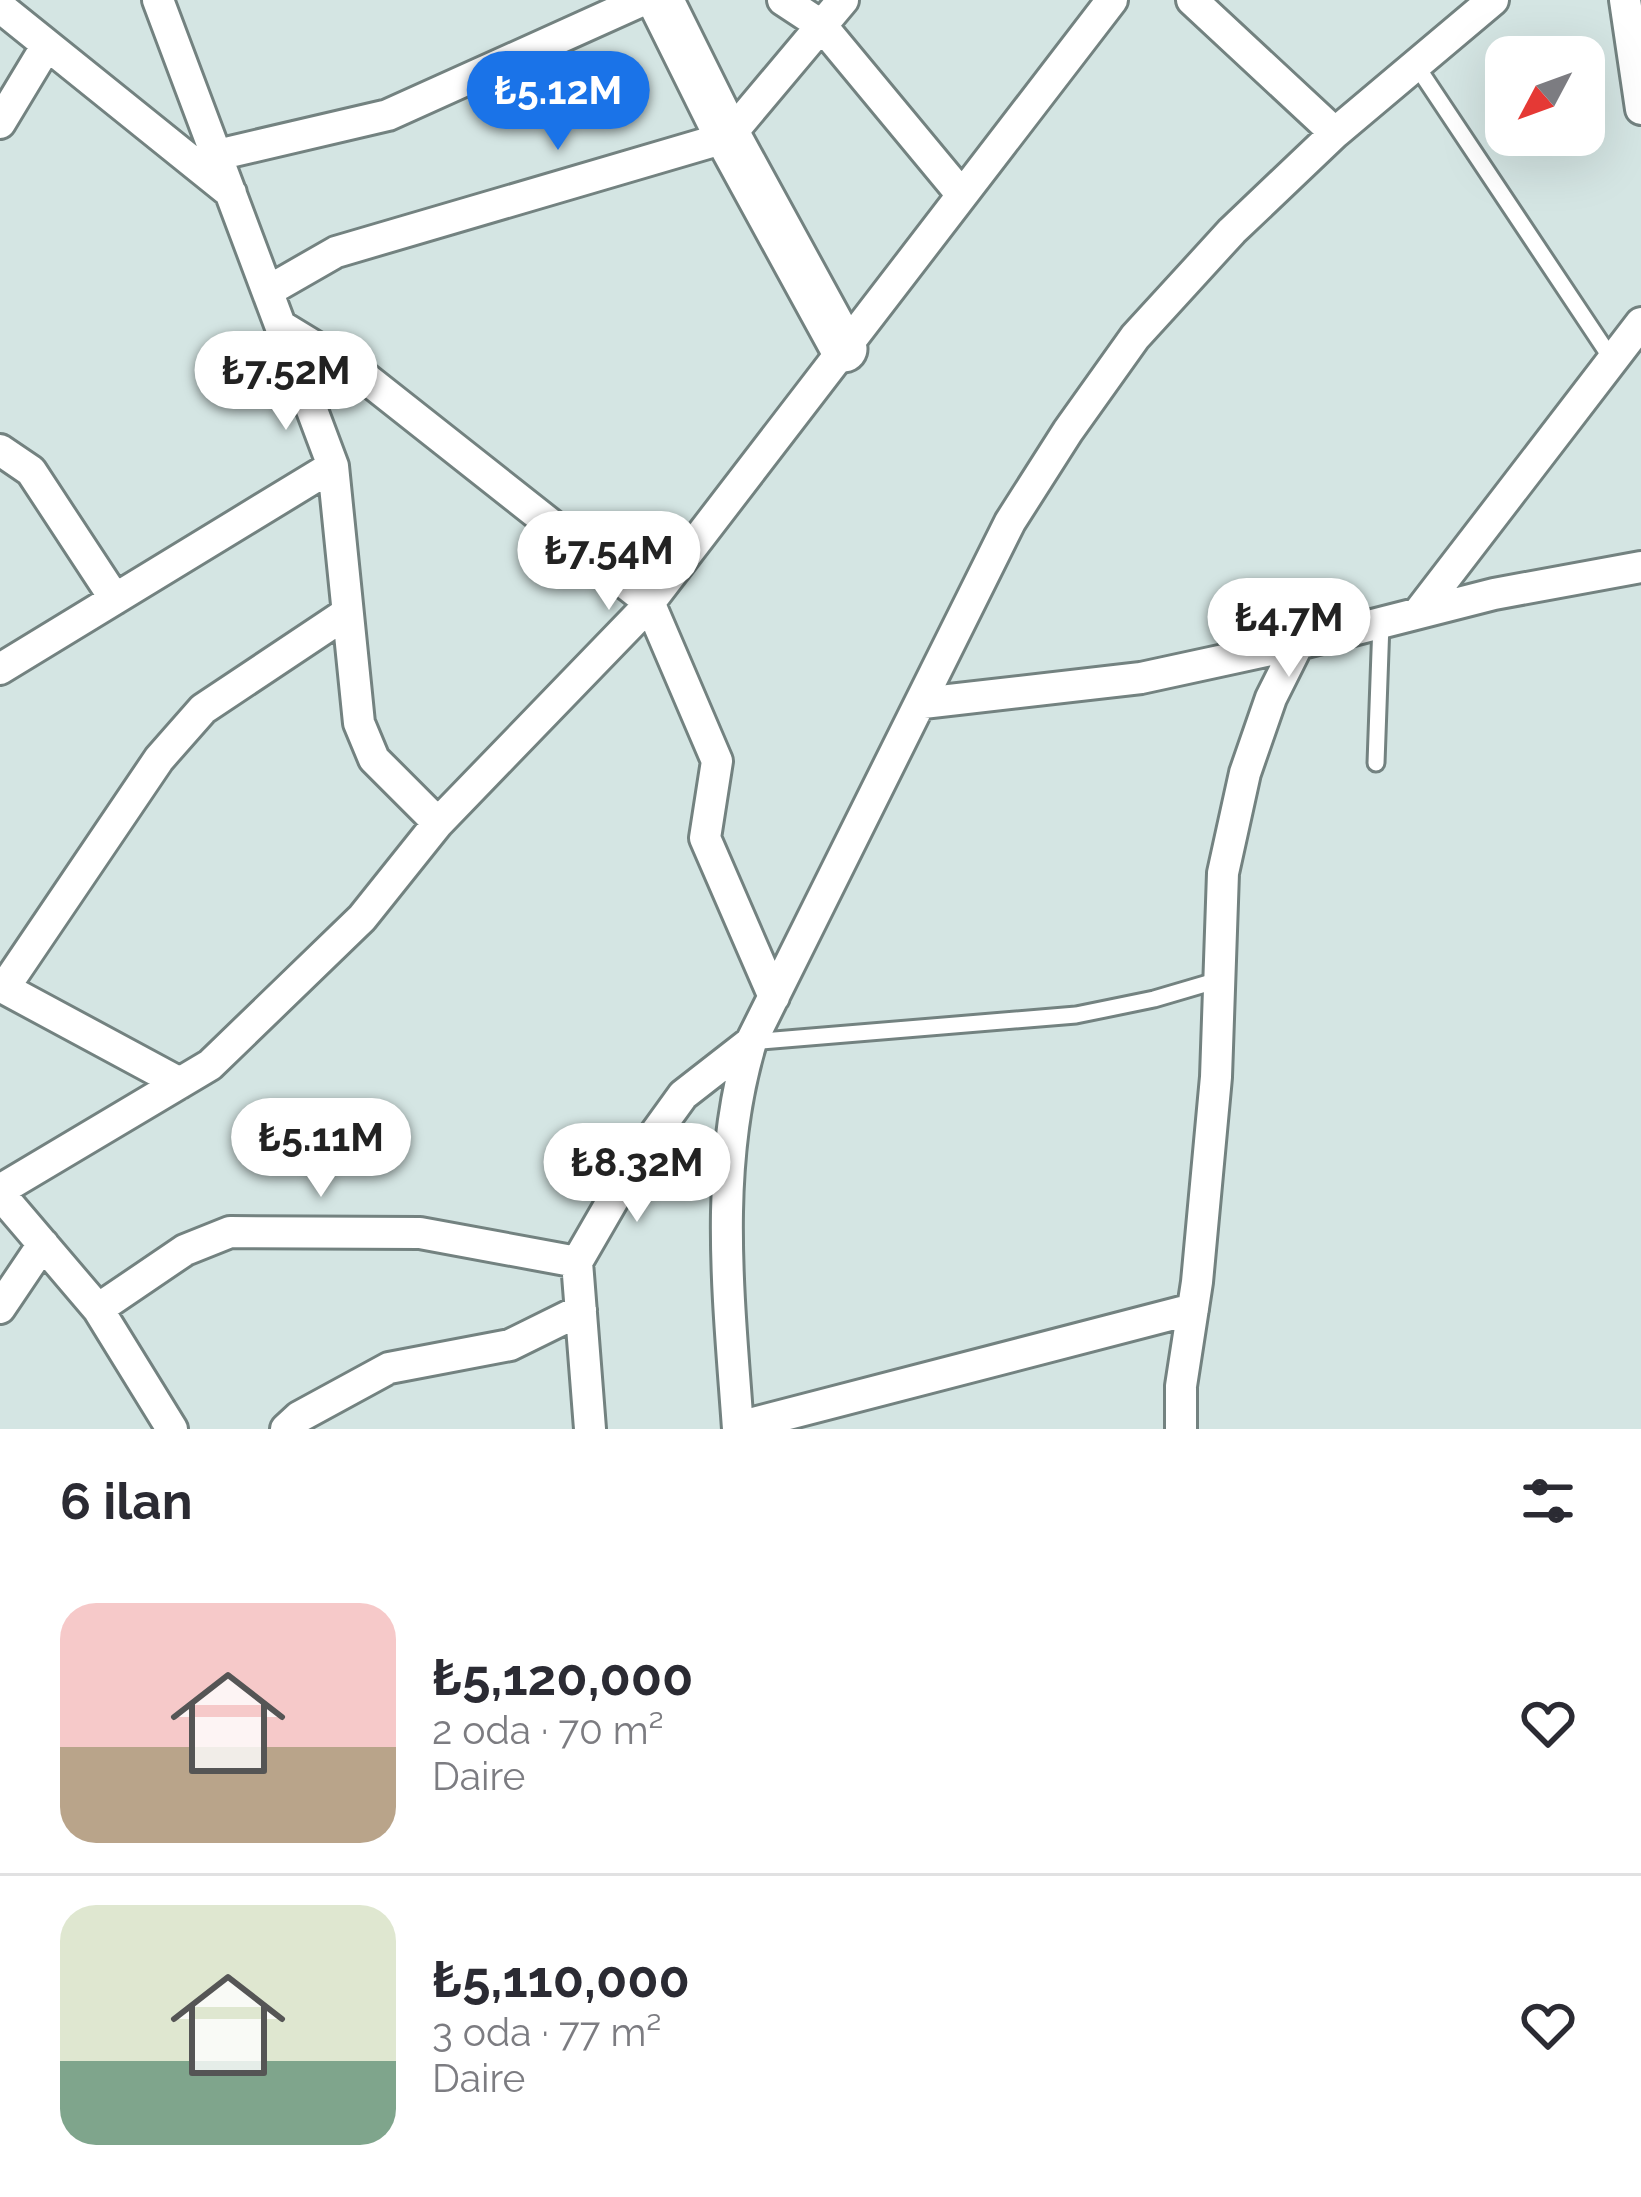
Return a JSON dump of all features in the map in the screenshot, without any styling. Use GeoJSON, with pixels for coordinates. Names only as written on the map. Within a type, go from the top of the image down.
{"type":"FeatureCollection","features":[{"type":"Feature","properties":{"kind":"street"},"geometry":{"type":"LineString","coordinates":[[158,0],[333,466],[359,723],[374,759],[438,823]]}},
{"type":"Feature","properties":{"kind":"street"},"geometry":{"type":"LineString","coordinates":[[217,155],[388,115],[644,0]]}},
{"type":"Feature","properties":{"kind":"street"},"geometry":{"type":"LineString","coordinates":[[660,0],[728,137],[844,349]]}},
{"type":"Feature","properties":{"kind":"street"},"geometry":{"type":"LineString","coordinates":[[783,0],[821,26],[962,195]]}},
{"type":"Feature","properties":{"kind":"street"},"geometry":{"type":"LineString","coordinates":[[268,291],[335,253],[728,137],[843,0]]}},
{"type":"Feature","properties":{"kind":"street"},"geometry":{"type":"LineString","coordinates":[[172,1429],[98,1309],[0,1192],[210,1065],[362,918],[438,823],[649,602],[1112,0]]}},
{"type":"Feature","properties":{"kind":"street"},"geometry":{"type":"LineString","coordinates":[[1192,0],[1335,134]]}},
{"type":"Feature","properties":{"kind":"street"},"geometry":{"type":"LineString","coordinates":[[1193,1309],[738,1428],[726,1251],[738,1084],[751,1042],[1010,522],[1122,356],[1232,232],[1335,134],[1493,0]]}},
{"type":"Feature","properties":{"kind":"street"},"geometry":{"type":"LineString","coordinates":[[1625,0],[1641,109]]}},
{"type":"Feature","properties":{"kind":"street"},"geometry":{"type":"LineString","coordinates":[[0,7],[231,193]]}},
{"type":"Feature","properties":{"kind":"street"},"geometry":{"type":"LineString","coordinates":[[0,123],[47,45]]}},
{"type":"Feature","properties":{"kind":"street"},"geometry":{"type":"LineString","coordinates":[[281,326],[364,376],[649,602],[718,761],[705,838],[774,997]]}},
{"type":"Feature","properties":{"kind":"street"},"geometry":{"type":"LineString","coordinates":[[1419,612],[1633,340]]}},
{"type":"Feature","properties":{"kind":"street"},"geometry":{"type":"LineString","coordinates":[[0,450],[31,471],[115,599]]}},
{"type":"Feature","properties":{"kind":"street"},"geometry":{"type":"LineString","coordinates":[[0,669],[333,466]]}},
{"type":"Feature","properties":{"kind":"street"},"geometry":{"type":"LineString","coordinates":[[923,703],[1141,678],[1298,644],[1494,593],[1641,567]]}},
{"type":"Feature","properties":{"kind":"street"},"geometry":{"type":"LineString","coordinates":[[180,1084],[2,987],[159,759],[203,710],[347,613]]}},
{"type":"Feature","properties":{"kind":"street"},"geometry":{"type":"LineString","coordinates":[[1181,1429],[1181,1386],[1193,1309],[1222,979],[1223,872],[1246,773],[1271,698],[1298,644]]}},
{"type":"Feature","properties":{"kind":"street"},"geometry":{"type":"LineString","coordinates":[[590,1429],[577,1262],[636,1160],[683,1095],[751,1042]]}},
{"type":"Feature","properties":{"kind":"street"},"geometry":{"type":"LineString","coordinates":[[98,1309],[185,1250],[230,1232],[420,1233],[577,1262]]}},
{"type":"Feature","properties":{"kind":"street"},"geometry":{"type":"LineString","coordinates":[[0,1308],[43,1244]]}},
{"type":"Feature","properties":{"kind":"street"},"geometry":{"type":"LineString","coordinates":[[298,1425],[389,1368],[510,1345],[581,1310]]}},
{"type":"Feature","properties":{"kind":"lane"},"geometry":{"type":"LineString","coordinates":[[1416,65],[1633,340]]}},
{"type":"Feature","properties":{"kind":"lane"},"geometry":{"type":"LineString","coordinates":[[1376,763],[1381,622]]}},
{"type":"Feature","properties":{"kind":"lane"},"geometry":{"type":"LineString","coordinates":[[751,1042],[1076,1015],[1222,979]]}}]}
